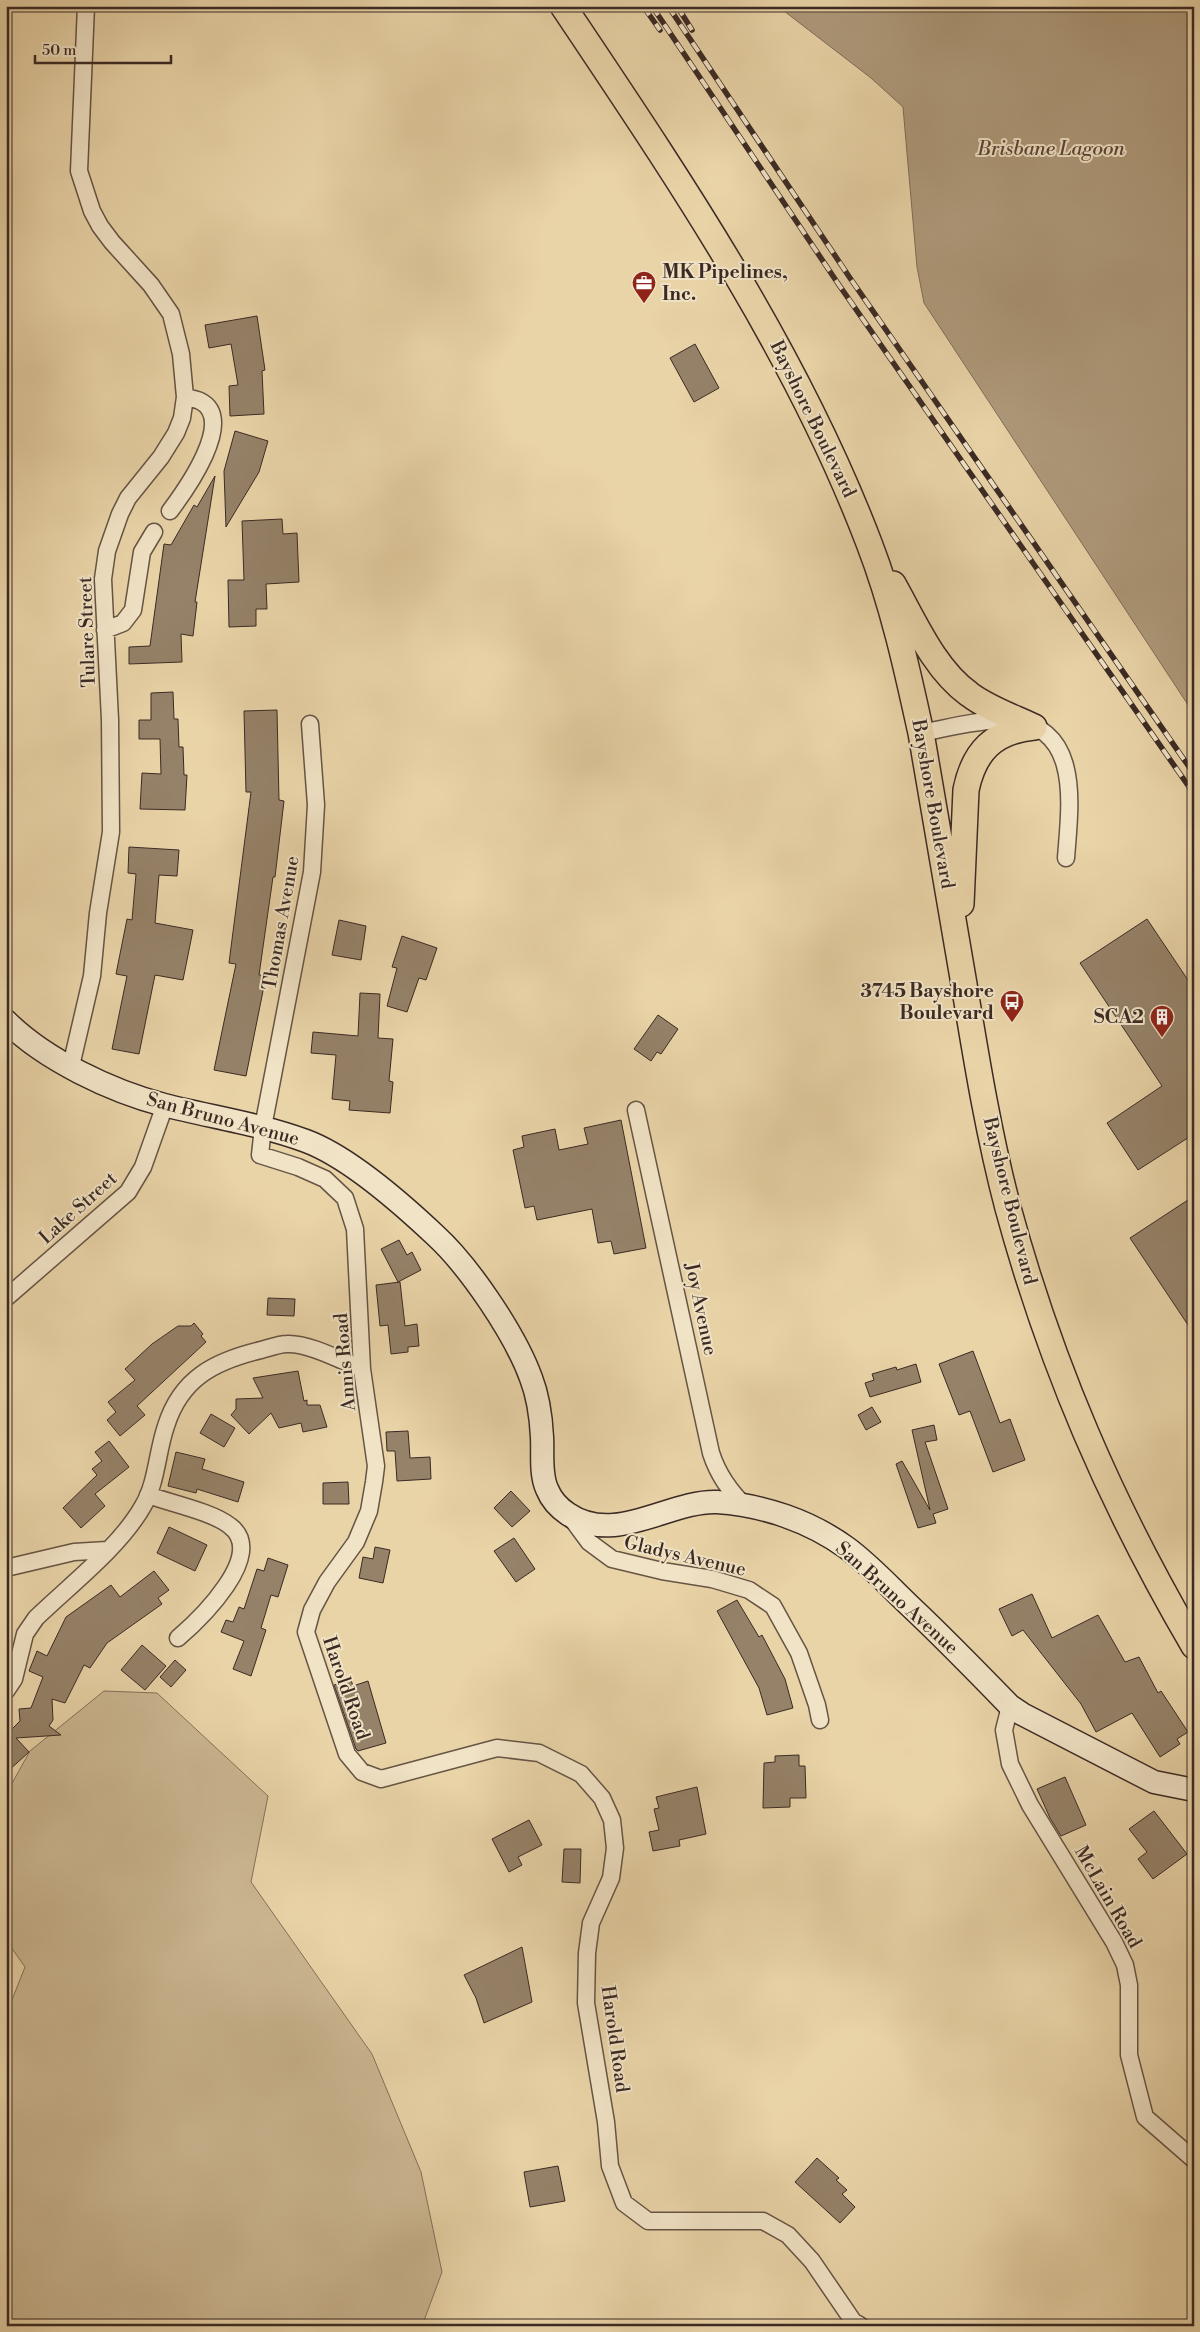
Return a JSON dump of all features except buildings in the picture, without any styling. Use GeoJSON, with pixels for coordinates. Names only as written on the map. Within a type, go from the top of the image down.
{"type":"FeatureCollection","features":[{"type":"Feature","properties":{"kind":"main road","name":"Bayshore Boulevard"},"geometry":{"type":"LineString","coordinates":[[563,6],[694,204],[773,337],[842,474],[870,545],[908,673],[921,733],[958,952],[996,1158],[1019,1245],[1041,1316],[1080,1422],[1118,1507],[1155,1578],[1194,1646]]}},
{"type":"Feature","properties":{"kind":"main road"},"geometry":{"type":"LineString","coordinates":[[870,545],[933,653],[958,686],[970,696],[1034,727]]}},
{"type":"Feature","properties":{"kind":"main road"},"geometry":{"type":"LineString","coordinates":[[958,952],[966,790],[970,772],[976,758],[988,744],[1018,728],[1034,727]]}},
{"type":"Feature","properties":{"kind":"street","name":"Tulare Street"},"geometry":{"type":"LineString","coordinates":[[71,1066],[92,976],[98,913],[111,832],[110,720],[103,579],[107,551],[120,514],[136,486],[169,445],[182,418],[185,397],[181,354],[171,314],[151,285],[100,226],[92,211],[79,171],[86,6]]}},
{"type":"Feature","properties":{"kind":"street"},"geometry":{"type":"LineString","coordinates":[[170,511],[190,484],[201,462],[214,426],[209,409],[201,401],[185,397]]}},
{"type":"Feature","properties":{"kind":"street"},"geometry":{"type":"LineString","coordinates":[[105,630],[123,623],[133,610],[142,552],[154,532]]}},
{"type":"Feature","properties":{"kind":"street"},"geometry":{"type":"LineString","coordinates":[[921,733],[1003,720],[1019,722],[1034,727],[1049,737],[1061,753],[1067,768],[1070,785],[1066,858]]}},
{"type":"Feature","properties":{"kind":"street","name":"Thomas Avenue"},"geometry":{"type":"LineString","coordinates":[[263,1127],[312,872],[316,805],[310,724]]}},
{"type":"Feature","properties":{"kind":"street","name":"San Bruno Avenue"},"geometry":{"type":"LineString","coordinates":[[6,1021],[41,1048],[71,1066],[129,1094],[165,1105],[263,1127],[308,1141],[332,1154],[367,1178],[433,1234],[454,1256],[498,1314],[526,1366],[539,1410],[543,1474],[546,1489],[556,1504],[569,1515],[598,1525],[630,1522],[703,1503],[718,1502],[771,1512],[795,1520],[849,1549],[946,1641],[1010,1706],[1034,1721],[1154,1782],[1194,1790]]}},
{"type":"Feature","properties":{"kind":"street","name":"Lake Street"},"geometry":{"type":"LineString","coordinates":[[6,1298],[128,1192],[143,1167],[165,1105]]}},
{"type":"Feature","properties":{"kind":"street","name":"Joy Avenue"},"geometry":{"type":"LineString","coordinates":[[636,1110],[711,1453],[716,1469],[734,1495],[747,1508]]}},
{"type":"Feature","properties":{"kind":"street","name":"Annis Road"},"geometry":{"type":"LineString","coordinates":[[263,1127],[260,1155],[298,1167],[325,1179],[345,1198],[355,1229],[362,1369],[376,1466],[369,1511],[356,1542],[327,1582],[312,1610],[306,1632]]}},
{"type":"Feature","properties":{"kind":"street"},"geometry":{"type":"LineString","coordinates":[[6,1691],[14,1679],[25,1634],[36,1618],[131,1526],[148,1495],[155,1475],[166,1426],[179,1396],[209,1368],[235,1357],[287,1344],[310,1349],[362,1369]]}},
{"type":"Feature","properties":{"kind":"street"},"geometry":{"type":"LineString","coordinates":[[148,1495],[216,1518],[230,1525],[237,1533],[240,1547],[236,1568],[228,1583],[200,1619],[178,1638]]}},
{"type":"Feature","properties":{"kind":"street","name":"Gladys Avenue"},"geometry":{"type":"LineString","coordinates":[[569,1515],[589,1542],[612,1559],[722,1582],[749,1590],[773,1606],[799,1653],[817,1705],[820,1720]]}},
{"type":"Feature","properties":{"kind":"street"},"geometry":{"type":"LineString","coordinates":[[6,1568],[74,1552],[107,1550]]}},
{"type":"Feature","properties":{"kind":"street","name":"Harold Road"},"geometry":{"type":"LineString","coordinates":[[306,1632],[347,1754],[362,1772],[381,1779],[497,1748],[539,1753],[581,1774],[602,1798],[612,1820],[616,1848],[611,1878],[592,1923],[587,1953],[586,2003],[606,2122],[610,2166],[624,2203],[648,2221],[763,2221],[788,2235],[812,2261],[853,2321],[861,2326]]}},
{"type":"Feature","properties":{"kind":"street","name":"McLain Road"},"geometry":{"type":"LineString","coordinates":[[1010,1706],[1004,1730],[1010,1764],[1030,1804],[1114,1942],[1125,1965],[1129,1985],[1129,2055],[1145,2117],[1192,2158]]}},
{"type":"Feature","properties":{"kind":"shaded area"},"geometry":{"type":"Polygon","coordinates":[[[104,1691],[157,1693],[268,1796],[251,1882],[372,2054],[421,2172],[442,2272],[422,2326],[6,2326],[6,2015],[25,1967],[6,1940],[6,1794],[30,1751],[104,1691]]]}},
{"type":"Feature","properties":{"kind":"water","name":"Brisbane Lagoon"},"geometry":{"type":"Polygon","coordinates":[[[763,6],[1194,6],[1194,714],[924,303],[917,267],[903,107],[871,78],[784,11],[763,6]]]}},
{"type":"Feature","properties":{"kind":"railway"},"geometry":{"type":"LineString","coordinates":[[643,6],[660,30]]}},
{"type":"Feature","properties":{"kind":"railway"},"geometry":{"type":"LineString","coordinates":[[652,6],[839,285],[1194,794]]}},
{"type":"Feature","properties":{"kind":"railway"},"geometry":{"type":"LineString","coordinates":[[668,6],[850,278],[1194,774]]}},
{"type":"Feature","properties":{"kind":"railway"},"geometry":{"type":"LineString","coordinates":[[677,6],[692,30]]}},
{"type":"Feature","properties":{"kind":"place","name":"MK Pipelines, Inc."},"geometry":{"type":"Point","coordinates":[644,304]}},
{"type":"Feature","properties":{"kind":"place","name":"3745 Bayshore Boulevard"},"geometry":{"type":"Point","coordinates":[1012,1023]}},
{"type":"Feature","properties":{"kind":"place","name":"SCA2"},"geometry":{"type":"Point","coordinates":[1162,1038]}}]}
